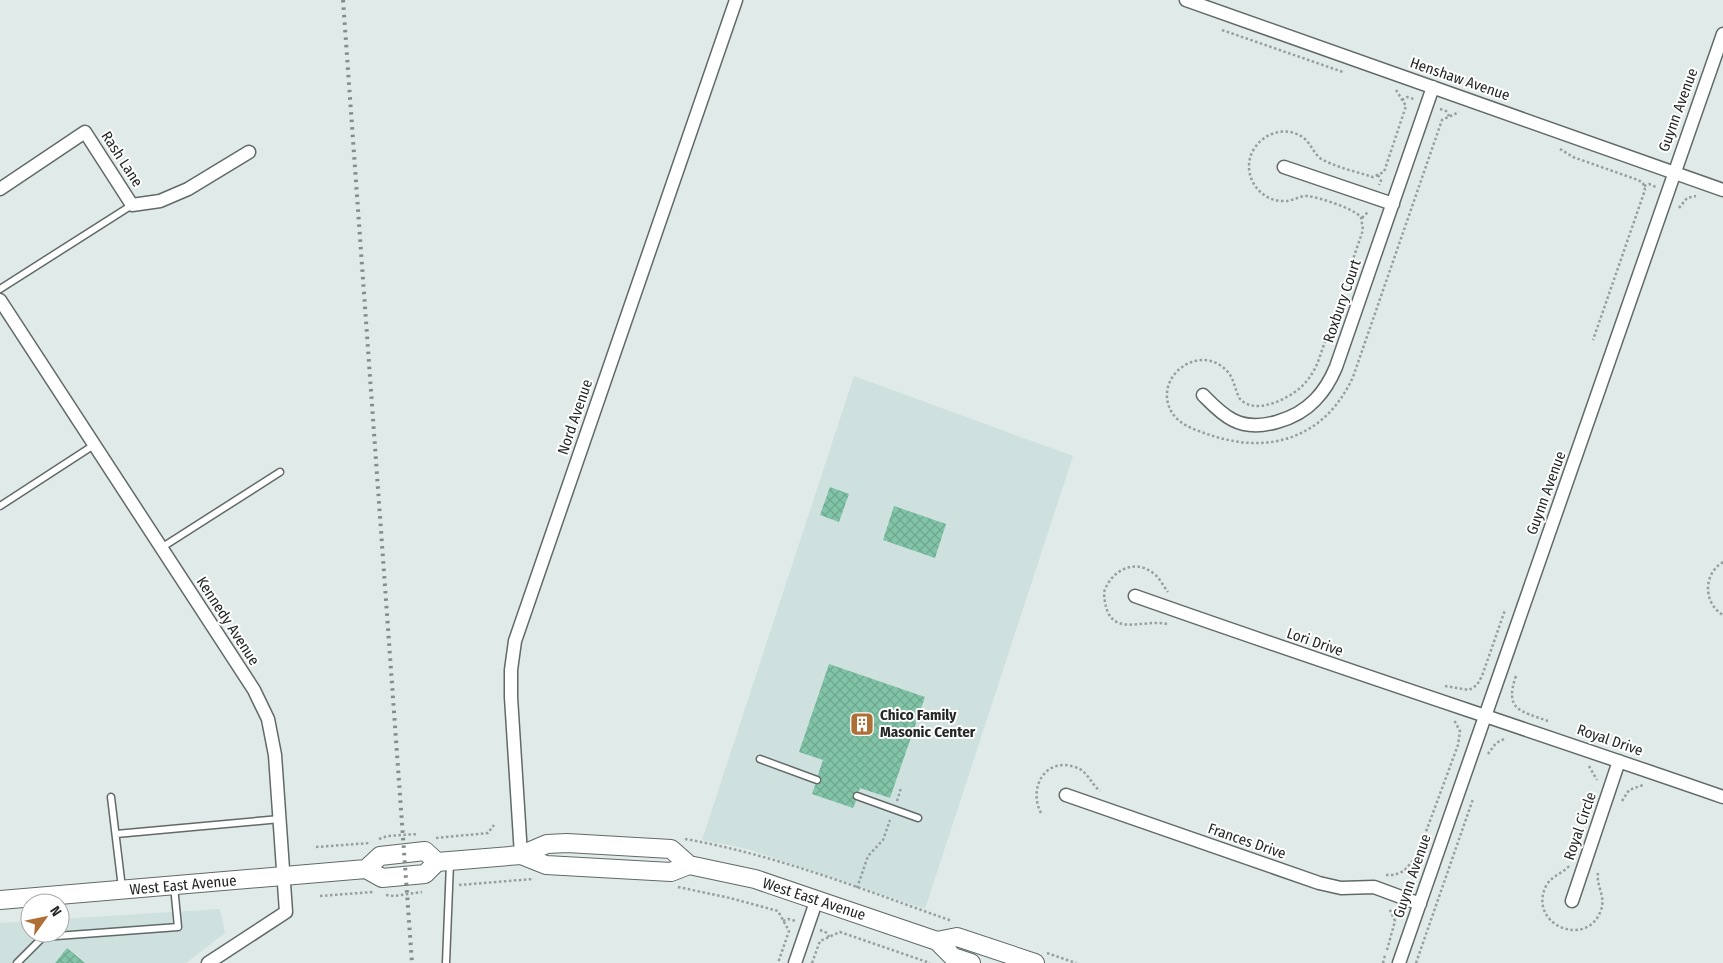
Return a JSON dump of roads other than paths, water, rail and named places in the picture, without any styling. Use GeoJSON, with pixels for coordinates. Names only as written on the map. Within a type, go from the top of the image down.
{"type":"FeatureCollection","features":[{"type":"Feature","properties":{"kind":"main road","name":"West East Avenue"},"geometry":{"type":"LineString","coordinates":[[0,900],[366,869],[380,856],[425,852],[443,862],[521,855],[546,865],[671,872],[689,865],[755,879],[817,899],[937,941],[953,957],[971,963]]}},
{"type":"Feature","properties":{"kind":"main road","name":"West East Avenue"},"geometry":{"type":"LineString","coordinates":[[937,941],[957,937],[1035,963]]}},
{"type":"Feature","properties":{"kind":"street","name":"Nord Avenue"},"geometry":{"type":"LineString","coordinates":[[521,855],[511,698],[515,641],[736,0]]}},
{"type":"Feature","properties":{"kind":"street","name":"Henshaw Avenue"},"geometry":{"type":"LineString","coordinates":[[1186,0],[1723,190]]}},
{"type":"Feature","properties":{"kind":"street","name":"Guynn Avenue"},"geometry":{"type":"LineString","coordinates":[[1399,963],[1723,34]]}},
{"type":"Feature","properties":{"kind":"street","name":"Roxbury Court"},"geometry":{"type":"LineString","coordinates":[[1203,395],[1227,417],[1247,424],[1276,422],[1297,413],[1314,401],[1330,380],[1433,87]]}},
{"type":"Feature","properties":{"kind":"street","name":"Rash Lane"},"geometry":{"type":"LineString","coordinates":[[0,189],[85,132],[132,205],[160,201],[188,189],[249,152]]}},
{"type":"Feature","properties":{"kind":"street"},"geometry":{"type":"LineString","coordinates":[[1284,167],[1393,204]]}},
{"type":"Feature","properties":{"kind":"street","name":"Kennedy Avenue"},"geometry":{"type":"LineString","coordinates":[[0,300],[254,690],[268,720],[275,755],[285,876],[286,912],[208,963]]}},
{"type":"Feature","properties":{"kind":"street","name":"Lori Drive"},"geometry":{"type":"LineString","coordinates":[[1134,596],[1368,677],[1486,714]]}},
{"type":"Feature","properties":{"kind":"street","name":"Royal Drive"},"geometry":{"type":"LineString","coordinates":[[1486,714],[1723,797]]}},
{"type":"Feature","properties":{"kind":"street","name":"Royal Circle"},"geometry":{"type":"LineString","coordinates":[[1572,901],[1619,761]]}},
{"type":"Feature","properties":{"kind":"street","name":"Frances Drive"},"geometry":{"type":"LineString","coordinates":[[1066,795],[1319,884],[1341,888],[1374,887],[1420,904]]}},
{"type":"Feature","properties":{"kind":"street"},"geometry":{"type":"LineString","coordinates":[[795,963],[817,899]]}},
{"type":"Feature","properties":{"kind":"lane"},"geometry":{"type":"LineString","coordinates":[[0,289],[132,205]]}},
{"type":"Feature","properties":{"kind":"lane"},"geometry":{"type":"LineString","coordinates":[[0,506],[94,445]]}},
{"type":"Feature","properties":{"kind":"lane"},"geometry":{"type":"LineString","coordinates":[[161,548],[280,472]]}},
{"type":"Feature","properties":{"kind":"lane"},"geometry":{"type":"LineString","coordinates":[[760,759],[817,780]]}},
{"type":"Feature","properties":{"kind":"lane"},"geometry":{"type":"LineString","coordinates":[[857,796],[918,818]]}},
{"type":"Feature","properties":{"kind":"lane"},"geometry":{"type":"LineString","coordinates":[[112,797],[122,890]]}},
{"type":"Feature","properties":{"kind":"lane"},"geometry":{"type":"LineString","coordinates":[[116,834],[280,819]]}},
{"type":"Feature","properties":{"kind":"lane"},"geometry":{"type":"LineString","coordinates":[[443,862],[448,886],[446,963]]}},
{"type":"Feature","properties":{"kind":"lane"},"geometry":{"type":"LineString","coordinates":[[17,963],[43,937],[178,927],[174,886]]}},
{"type":"Feature","properties":{"kind":"railway"},"geometry":{"type":"LineString","coordinates":[[343,0],[412,963]]}},
{"type":"Feature","properties":{"kind":"place","name":"Chico Family Masonic Center"},"geometry":{"type":"Point","coordinates":[862,724]}}]}
